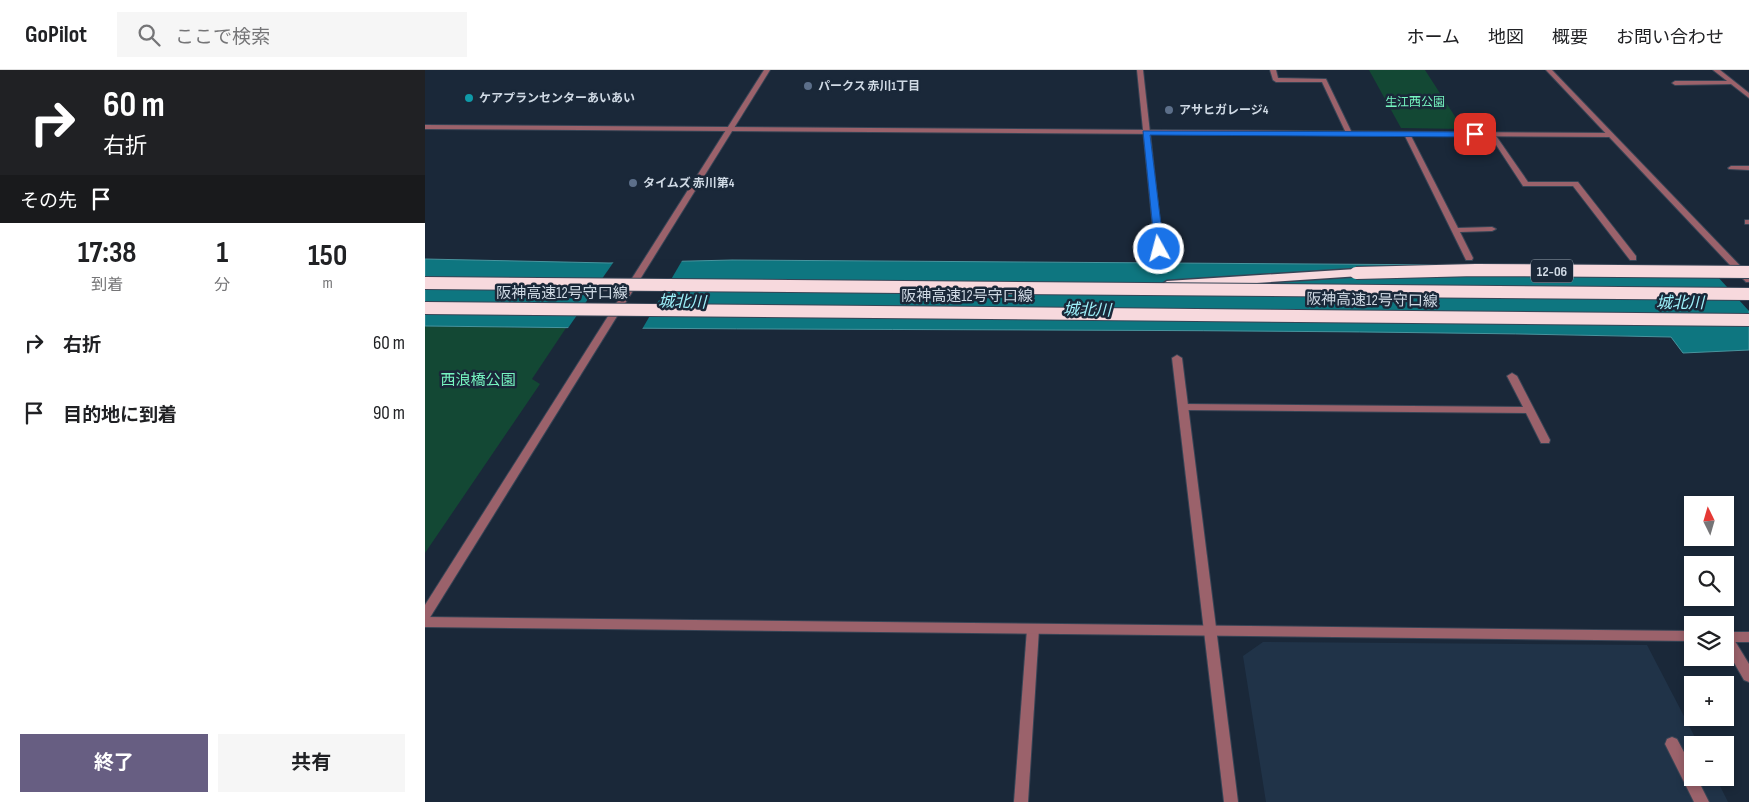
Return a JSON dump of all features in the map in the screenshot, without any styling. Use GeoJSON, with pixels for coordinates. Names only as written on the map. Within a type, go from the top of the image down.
{"type":"FeatureCollection","features":[{"type":"Feature","properties":{"kind":"highway","name":"12-06"},"geometry":{"type":"LineString","coordinates":[[1091,289],[1356,273],[1476,270],[1749,272]]}},
{"type":"Feature","properties":{"kind":"highway","name":"阪神高速12号守口線"},"geometry":{"type":"LineString","coordinates":[[425,283],[1749,294]]}},
{"type":"Feature","properties":{"kind":"highway","name":"阪神高速12号守口線"},"geometry":{"type":"LineString","coordinates":[[425,308],[1749,320]]}},
{"type":"Feature","properties":{"kind":"street"},"geometry":{"type":"LineString","coordinates":[[425,615],[767,70]]}},
{"type":"Feature","properties":{"kind":"street"},"geometry":{"type":"LineString","coordinates":[[1140,70],[1159,249]]}},
{"type":"Feature","properties":{"kind":"street"},"geometry":{"type":"LineString","coordinates":[[1273,70],[1276,80],[1324,80],[1349,133]]}},
{"type":"Feature","properties":{"kind":"street"},"geometry":{"type":"LineString","coordinates":[[1549,70],[1749,280]]}},
{"type":"Feature","properties":{"kind":"street"},"geometry":{"type":"LineString","coordinates":[[1716,70],[1749,96]]}},
{"type":"Feature","properties":{"kind":"street"},"geometry":{"type":"LineString","coordinates":[[1675,83],[1732,83]]}},
{"type":"Feature","properties":{"kind":"street"},"geometry":{"type":"LineString","coordinates":[[425,128],[1611,135]]}},
{"type":"Feature","properties":{"kind":"street"},"geometry":{"type":"LineString","coordinates":[[1407,134],[1469,258]]}},
{"type":"Feature","properties":{"kind":"street"},"geometry":{"type":"LineString","coordinates":[[1492,134],[1526,184],[1575,184],[1633,258]]}},
{"type":"Feature","properties":{"kind":"street"},"geometry":{"type":"LineString","coordinates":[[1731,168],[1749,168]]}},
{"type":"Feature","properties":{"kind":"street"},"geometry":{"type":"LineString","coordinates":[[1455,230],[1492,229]]}},
{"type":"Feature","properties":{"kind":"street"},"geometry":{"type":"LineString","coordinates":[[1177,358],[1231,802]]}},
{"type":"Feature","properties":{"kind":"street"},"geometry":{"type":"LineString","coordinates":[[1512,376],[1545,440]]}},
{"type":"Feature","properties":{"kind":"street"},"geometry":{"type":"LineString","coordinates":[[1183,407],[1529,410]]}},
{"type":"Feature","properties":{"kind":"street"},"geometry":{"type":"LineString","coordinates":[[425,622],[1684,636]]}},
{"type":"Feature","properties":{"kind":"street"},"geometry":{"type":"LineString","coordinates":[[1021,802],[1033,629]]}},
{"type":"Feature","properties":{"kind":"street"},"geometry":{"type":"LineString","coordinates":[[1734,637],[1749,637]]}},
{"type":"Feature","properties":{"kind":"street"},"geometry":{"type":"LineString","coordinates":[[1734,652],[1749,676]]}},
{"type":"Feature","properties":{"kind":"street"},"geometry":{"type":"LineString","coordinates":[[1672,744],[1702,802]]}},
{"type":"Feature","properties":{"kind":"shaded area"},"geometry":{"type":"Polygon","coordinates":[[[1263,642],[1647,645],[1684,716],[1684,726],[1689,726],[1694,736],[1684,736],[1684,786],[1720,786],[1728,802],[1266,802],[1243,656],[1263,642]]]}},
{"type":"Feature","properties":{"kind":"green space","name":"生江西公園"},"geometry":{"type":"Polygon","coordinates":[[[1369,70],[1425,70],[1463,129],[1401,128],[1369,70]]]}},
{"type":"Feature","properties":{"kind":"green space","name":"西浪橋公園"},"geometry":{"type":"Polygon","coordinates":[[[425,326],[566,328],[532,379],[540,384],[425,553],[425,326]]]}},
{"type":"Feature","properties":{"kind":"water","name":"城北川"},"geometry":{"type":"Polygon","coordinates":[[[425,259],[609,263],[732,260],[1749,267],[1749,350],[1683,353],[1671,337],[1515,334],[425,326],[425,259]]]}},
{"type":"Feature","properties":{"kind":"pier"},"geometry":{"type":"Polygon","coordinates":[[[683,259],[641,331],[566,331],[615,260],[683,259]]]}},
{"type":"Feature","properties":{"kind":"pier","name":"城北川"},"geometry":{"type":"Polygon","coordinates":[[[1706,264],[1749,265],[1749,311],[1706,264]]]}},
{"type":"Feature","properties":{"kind":"place","name":"パークス 赤川1丁目"},"geometry":{"type":"Point","coordinates":[808,86]}},
{"type":"Feature","properties":{"kind":"place","name":"ケアプランセンターあいあい"},"geometry":{"type":"Point","coordinates":[469,98]}},
{"type":"Feature","properties":{"kind":"place","name":"アサヒガレージ4"},"geometry":{"type":"Point","coordinates":[1169,110]}},
{"type":"Feature","properties":{"kind":"place","name":"タイムズ 赤川第4"},"geometry":{"type":"Point","coordinates":[633,183]}},
{"type":"Feature","properties":{"kind":"route"},"geometry":{"type":"LineString","coordinates":[[1159,249],[1146,132],[1475,134]]}}]}
